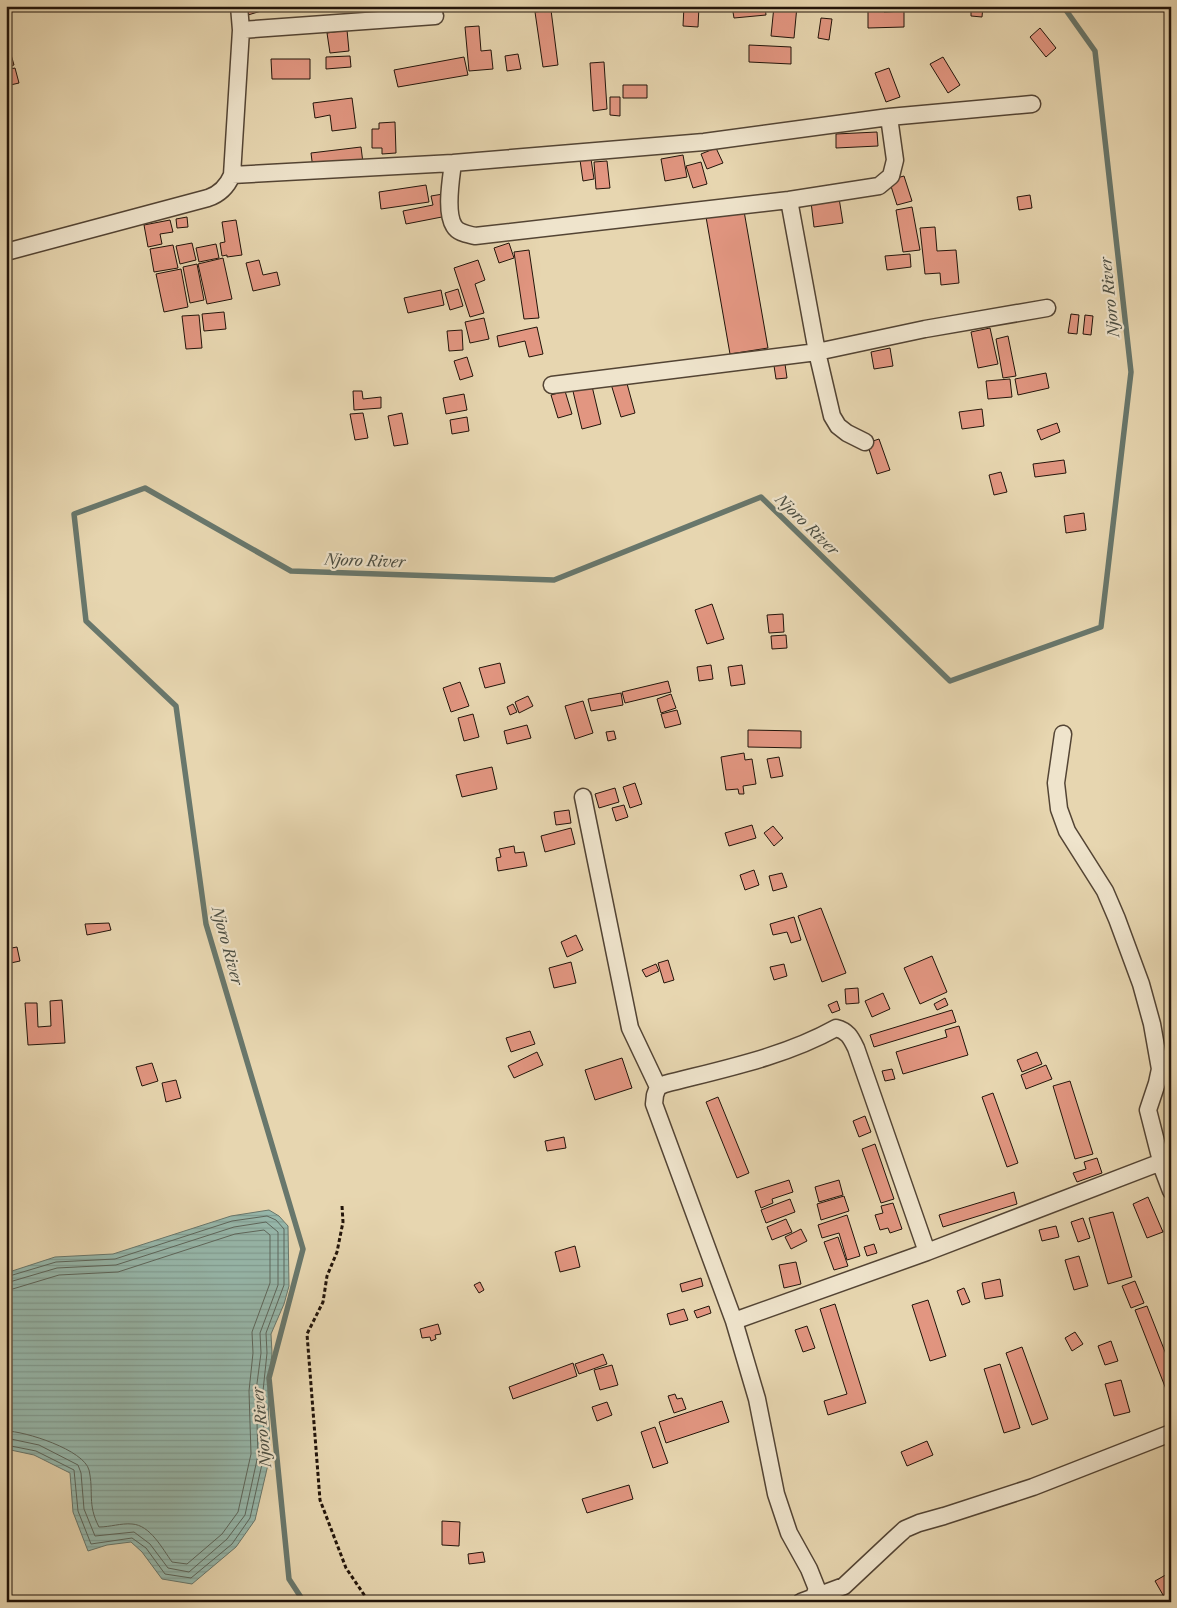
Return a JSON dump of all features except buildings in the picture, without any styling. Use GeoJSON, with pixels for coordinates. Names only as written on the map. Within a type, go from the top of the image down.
{"type":"FeatureCollection","features":[{"type":"Feature","properties":{"kind":"street"},"geometry":{"type":"LineString","coordinates":[[6,252],[208,198],[221,192],[232,175],[240,30],[239,6]]}},
{"type":"Feature","properties":{"kind":"street"},"geometry":{"type":"LineString","coordinates":[[240,30],[435,16]]}},
{"type":"Feature","properties":{"kind":"street"},"geometry":{"type":"LineString","coordinates":[[232,175],[453,163],[704,142],[889,117],[1032,104]]}},
{"type":"Feature","properties":{"kind":"street"},"geometry":{"type":"LineString","coordinates":[[453,163],[449,210],[454,226],[462,233],[475,236],[789,200],[879,186],[886,182],[890,176],[895,160],[889,117]]}},
{"type":"Feature","properties":{"kind":"street"},"geometry":{"type":"LineString","coordinates":[[789,200],[817,352],[832,416],[838,426],[846,433],[865,442]]}},
{"type":"Feature","properties":{"kind":"street"},"geometry":{"type":"LineString","coordinates":[[552,385],[817,352],[1047,308]]}},
{"type":"Feature","properties":{"kind":"street"},"geometry":{"type":"LineString","coordinates":[[1063,734],[1056,783],[1059,809],[1067,831],[1105,891],[1118,919],[1141,984],[1152,1024],[1160,1068],[1158,1083],[1148,1110],[1165,1160],[1171,1191]]}},
{"type":"Feature","properties":{"kind":"street"},"geometry":{"type":"LineString","coordinates":[[583,798],[630,1028],[658,1087],[654,1104],[734,1321],[757,1399],[776,1494],[789,1533],[817,1588],[807,1599]]}},
{"type":"Feature","properties":{"kind":"street"},"geometry":{"type":"LineString","coordinates":[[658,1087],[753,1062],[818,1038],[836,1028],[843,1030],[851,1038],[856,1048],[927,1252]]}},
{"type":"Feature","properties":{"kind":"street"},"geometry":{"type":"LineString","coordinates":[[734,1321],[927,1252],[1165,1160]]}},
{"type":"Feature","properties":{"kind":"street"},"geometry":{"type":"LineString","coordinates":[[807,1599],[844,1586],[893,1540],[905,1530],[919,1523],[1033,1487],[1171,1434]]}},
{"type":"Feature","properties":{"kind":"path"},"geometry":{"type":"LineString","coordinates":[[342,1206],[343,1222],[337,1252],[327,1276],[323,1302],[307,1334],[320,1500],[346,1568],[369,1602]]}},
{"type":"Feature","properties":{"kind":"water"},"geometry":{"type":"Polygon","coordinates":[[[269,1210],[279,1216],[288,1226],[289,1286],[284,1304],[271,1334],[272,1353],[268,1391],[270,1456],[255,1520],[236,1547],[192,1584],[162,1579],[142,1552],[131,1542],[107,1545],[88,1551],[73,1512],[70,1473],[34,1455],[6,1449],[6,1273],[55,1257],[113,1254],[231,1216],[269,1210]]]}},
{"type":"Feature","properties":{"kind":"waterway","name":"Njoro River"},"geometry":{"type":"LineString","coordinates":[[304,1602],[289,1579],[269,1378],[303,1249],[206,924],[176,706],[86,621],[74,514],[145,488],[291,571],[554,580],[761,497],[950,681],[1101,627],[1131,372],[1095,51],[1063,6]]}}]}
